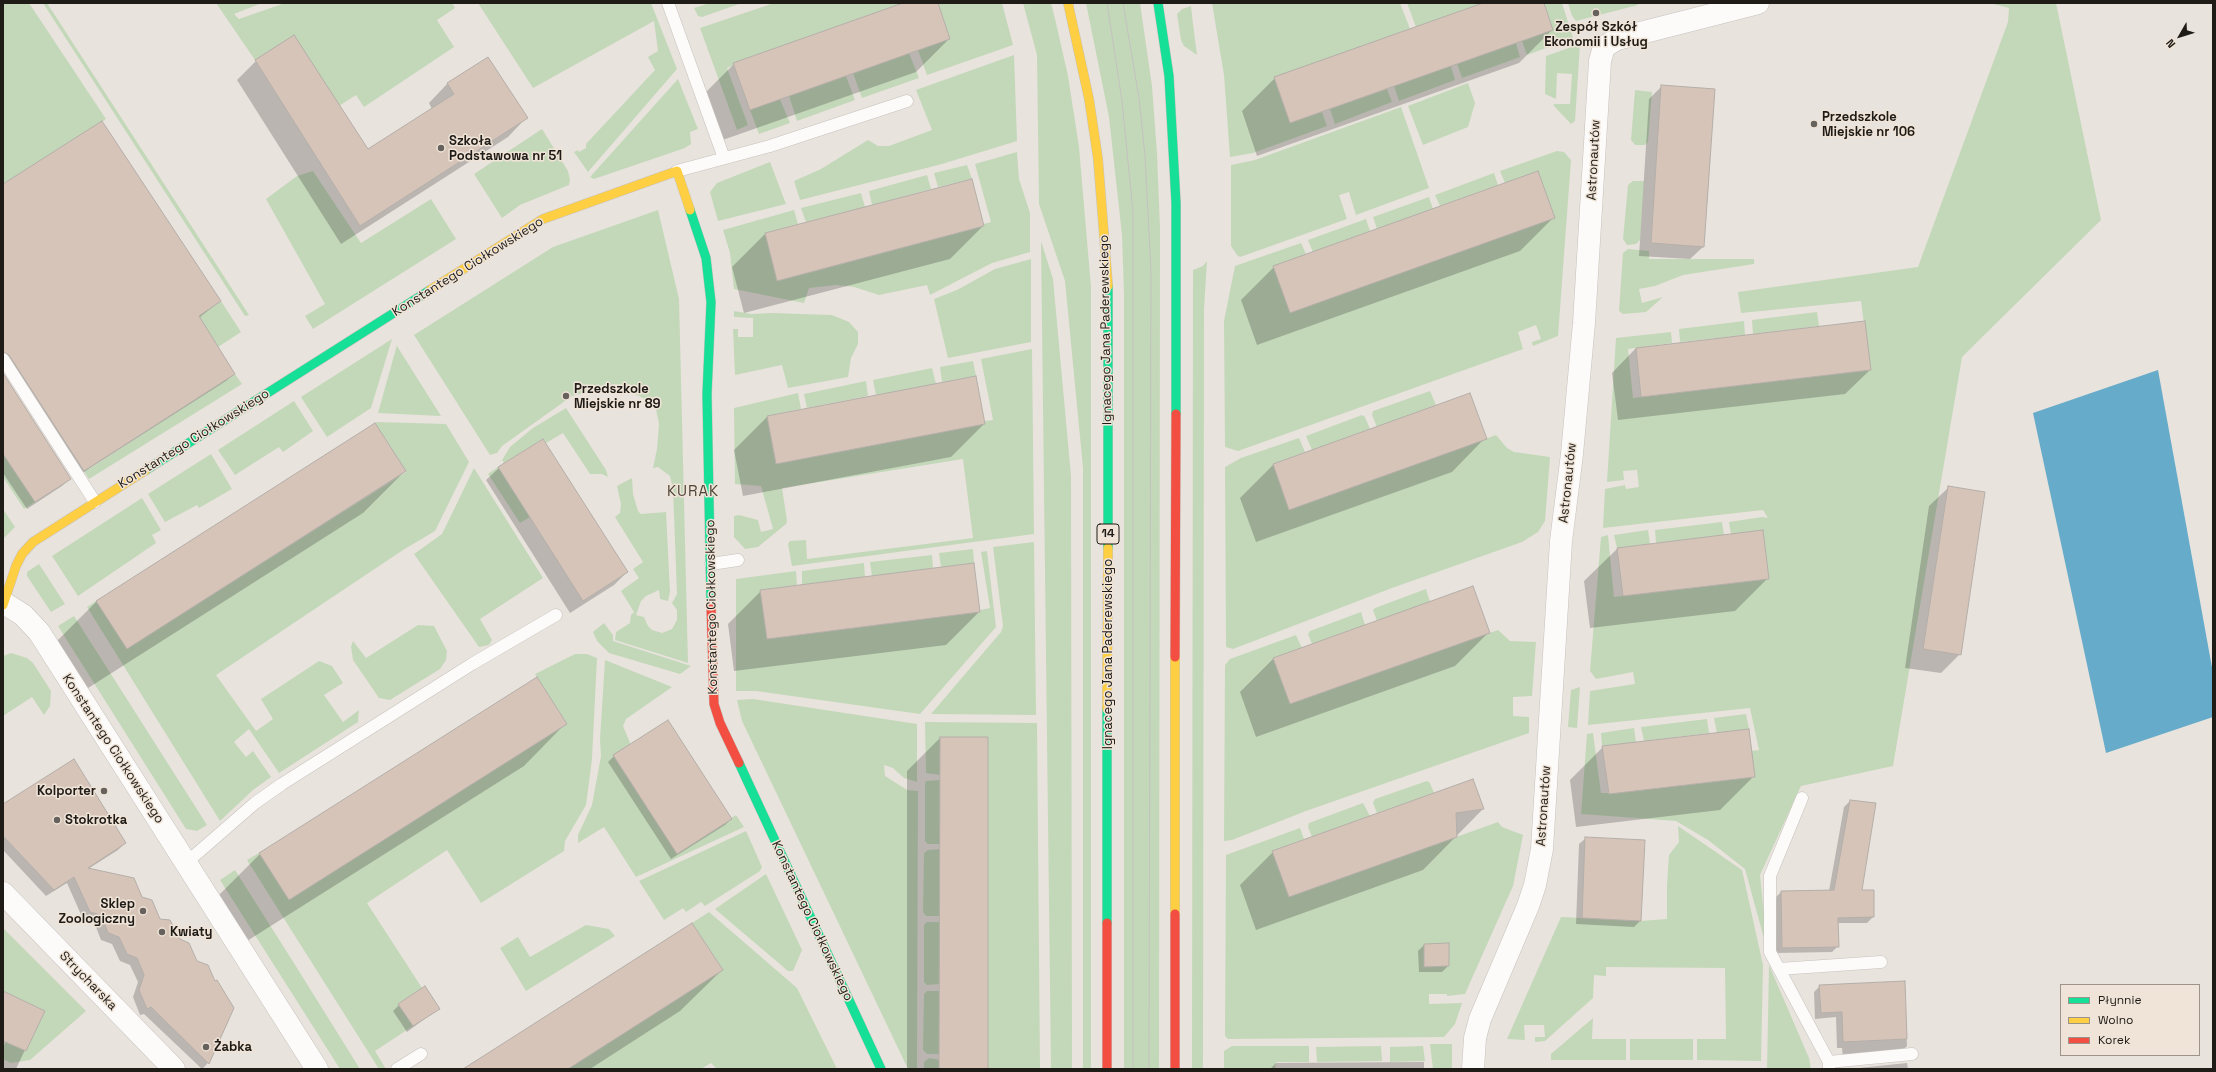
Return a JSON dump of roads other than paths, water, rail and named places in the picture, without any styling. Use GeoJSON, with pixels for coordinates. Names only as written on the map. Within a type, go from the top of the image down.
{"type":"FeatureCollection","features":[{"type":"Feature","properties":{"kind":"main road","name":"Ignacego Jana Paderewskiego"},"geometry":{"type":"LineString","coordinates":[[1068,3],[1087,92],[1098,159],[1108,289],[1107,1069]]}},
{"type":"Feature","properties":{"kind":"main road"},"geometry":{"type":"LineString","coordinates":[[1158,3],[1169,76],[1176,203],[1176,1069]]}},
{"type":"Feature","properties":{"kind":"main road","name":"Konstantego Ciołkowskiego"},"geometry":{"type":"LineString","coordinates":[[3,604],[16,566],[22,554],[33,542],[95,502],[543,219],[677,171],[706,258],[709,284],[710,302],[707,394],[712,564],[712,691],[720,723],[881,1069]]}},
{"type":"Feature","properties":{"kind":"street","name":"Astronautów"},"geometry":{"type":"LineString","coordinates":[[1473,1069],[1475,1038],[1480,1019],[1528,906],[1535,885],[1542,849],[1561,541],[1572,454],[1584,323],[1600,61],[1604,47],[1617,39],[1758,3]]}},
{"type":"Feature","properties":{"kind":"street","name":"Konstantego Ciołkowskiego"},"geometry":{"type":"LineString","coordinates":[[3,604],[23,615],[39,632],[317,1069]]}},
{"type":"Feature","properties":{"kind":"street","name":"Strycharska"},"geometry":{"type":"LineString","coordinates":[[3,893],[174,1069]]}},
{"type":"Feature","properties":{"kind":"lane"},"geometry":{"type":"LineString","coordinates":[[668,3],[724,158]]}},
{"type":"Feature","properties":{"kind":"lane"},"geometry":{"type":"LineString","coordinates":[[677,171],[770,146],[907,101]]}},
{"type":"Feature","properties":{"kind":"lane"},"geometry":{"type":"LineString","coordinates":[[3,359],[95,502]]}},
{"type":"Feature","properties":{"kind":"lane"},"geometry":{"type":"LineString","coordinates":[[712,564],[738,560]]}},
{"type":"Feature","properties":{"kind":"lane"},"geometry":{"type":"LineString","coordinates":[[186,863],[255,803],[282,784],[472,664],[556,614]]}},
{"type":"Feature","properties":{"kind":"lane"},"geometry":{"type":"LineString","coordinates":[[1802,798],[1770,876],[1770,952],[1829,1066],[1912,1054]]}},
{"type":"Feature","properties":{"kind":"lane"},"geometry":{"type":"LineString","coordinates":[[1779,969],[1880,962]]}},
{"type":"Feature","properties":{"kind":"lane"},"geometry":{"type":"LineString","coordinates":[[397,1069],[421,1054]]}},
{"type":"Feature","properties":{"kind":"water"},"geometry":{"type":"Polygon","coordinates":[[[2158,370],[2213,673],[2213,717],[2106,753],[2033,413],[2158,370]]]}},
{"type":"Feature","properties":{"kind":"tram line"},"geometry":{"type":"LineString","coordinates":[[1107,3],[1122,101],[1133,212],[1133,1069]]}},
{"type":"Feature","properties":{"kind":"tram line"},"geometry":{"type":"LineString","coordinates":[[1123,3],[1139,98],[1145,156],[1151,271],[1149,1069]]}},
{"type":"Feature","properties":{"kind":"place","name":"Zespół Szkół Ekonomii i Usług"},"geometry":{"type":"Point","coordinates":[1596,13]}},
{"type":"Feature","properties":{"kind":"place","name":"Przedszkole Miejskie nr 106"},"geometry":{"type":"Point","coordinates":[1814,124]}},
{"type":"Feature","properties":{"kind":"place","name":"Szkoła Podstawowa nr 51"},"geometry":{"type":"Point","coordinates":[441,148]}},
{"type":"Feature","properties":{"kind":"place","name":"Przedszkole Miejskie nr 89"},"geometry":{"type":"Point","coordinates":[566,396]}},
{"type":"Feature","properties":{"kind":"place","name":"Kolporter"},"geometry":{"type":"Point","coordinates":[104,791]}},
{"type":"Feature","properties":{"kind":"place","name":"Stokrotka"},"geometry":{"type":"Point","coordinates":[57,820]}},
{"type":"Feature","properties":{"kind":"place","name":"Sklep Zoologiczny"},"geometry":{"type":"Point","coordinates":[143,911]}},
{"type":"Feature","properties":{"kind":"place","name":"Kwiaty"},"geometry":{"type":"Point","coordinates":[162,932]}},
{"type":"Feature","properties":{"kind":"place","name":"Żabka"},"geometry":{"type":"Point","coordinates":[206,1047]}},
{"type":"Feature","properties":{"kind":"district","name":"KURAK"},"geometry":{"type":"Point","coordinates":[693,492]}}]}
